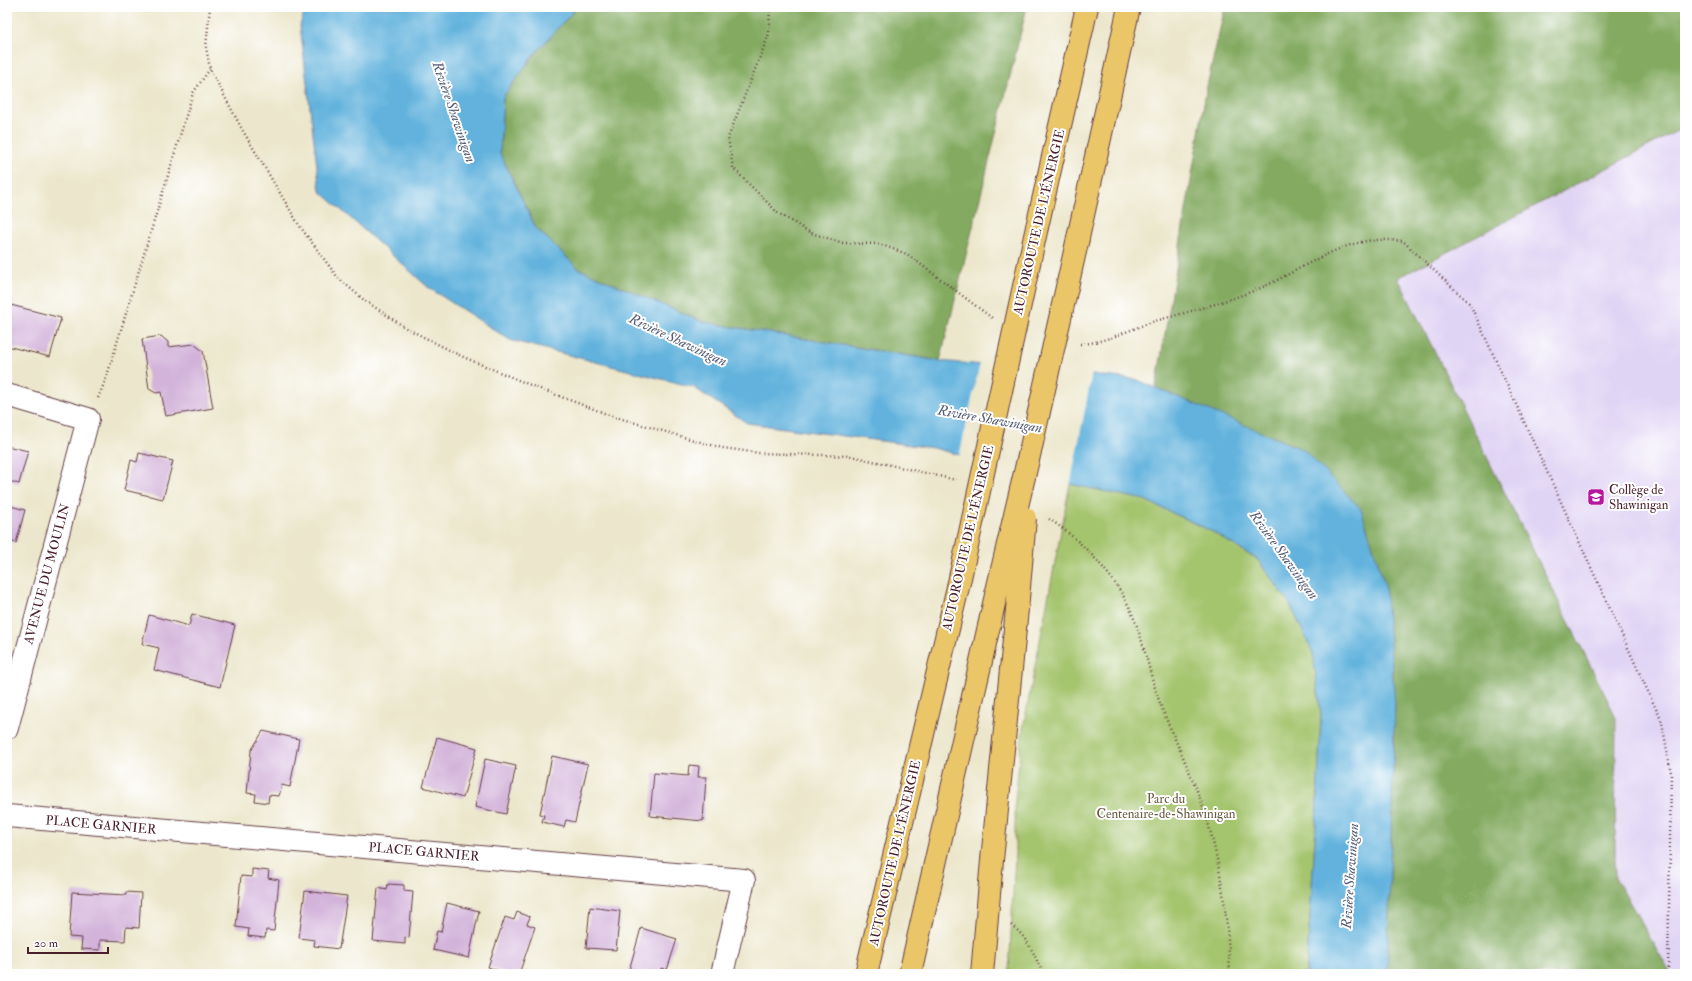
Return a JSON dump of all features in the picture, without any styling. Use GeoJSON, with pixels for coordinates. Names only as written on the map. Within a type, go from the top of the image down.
{"type":"FeatureCollection","features":[{"type":"Feature","properties":{"kind":"highway","name":"AUTOROUTE DE L'ÉNERGIE"},"geometry":{"type":"LineString","coordinates":[[867,970],[958,587],[1087,7]]}},
{"type":"Feature","properties":{"kind":"highway"},"geometry":{"type":"LineString","coordinates":[[910,974],[1130,7]]}},
{"type":"Feature","properties":{"kind":"highway"},"geometry":{"type":"LineString","coordinates":[[982,974],[1032,443]]}},
{"type":"Feature","properties":{"kind":"street","name":"AVENUE DU MOULIN"},"geometry":{"type":"LineString","coordinates":[[7,394],[88,419],[7,728]]}},
{"type":"Feature","properties":{"kind":"street","name":"PLACE GARNIER"},"geometry":{"type":"LineString","coordinates":[[7,816],[744,880],[722,974]]}},
{"type":"Feature","properties":{"kind":"path"},"geometry":{"type":"LineString","coordinates":[[210,7],[206,47],[210,68],[299,226],[327,266],[338,278],[364,300],[433,343],[512,378],[606,414],[723,448],[758,453],[851,456],[958,481]]}},
{"type":"Feature","properties":{"kind":"path"},"geometry":{"type":"LineString","coordinates":[[770,7],[770,34],[728,138],[732,168],[778,213],[812,233],[843,243],[878,244],[907,254],[950,288],[998,321]]}},
{"type":"Feature","properties":{"kind":"path"},"geometry":{"type":"LineString","coordinates":[[106,379],[192,98],[197,85],[210,68]]}},
{"type":"Feature","properties":{"kind":"path"},"geometry":{"type":"LineString","coordinates":[[1073,343],[1094,343],[1153,322],[1222,303],[1266,286],[1350,245],[1367,241],[1403,241],[1470,304],[1662,722],[1671,773],[1668,974]]}},
{"type":"Feature","properties":{"kind":"path"},"geometry":{"type":"LineString","coordinates":[[1045,516],[1062,528],[1090,554],[1120,592],[1134,616],[1161,705],[1198,794],[1207,822],[1226,911],[1230,974]]}},
{"type":"Feature","properties":{"kind":"path"},"geometry":{"type":"LineString","coordinates":[[987,917],[1009,924],[1019,932],[1029,945],[1043,974]]}},
{"type":"Feature","properties":{"kind":"shaded area","name":"Collège de Shawinigan"},"geometry":{"type":"Polygon","coordinates":[[[1685,127],[1685,974],[1671,974],[1615,877],[1616,717],[1398,278],[1685,127]]]}},
{"type":"Feature","properties":{"kind":"green space"},"geometry":{"type":"Polygon","coordinates":[[[577,7],[1027,7],[940,361],[703,322],[579,269],[536,228],[500,153],[503,97],[533,56],[577,7]]]}},
{"type":"Feature","properties":{"kind":"green space"},"geometry":{"type":"Polygon","coordinates":[[[1225,7],[1685,7],[1685,127],[1398,278],[1616,717],[1615,877],[1671,974],[1387,974],[1395,702],[1156,387],[1207,86],[1225,7]]]}},
{"type":"Feature","properties":{"kind":"green space","name":"Parc du Centenaire-de-Shawinigan"},"geometry":{"type":"Polygon","coordinates":[[[1070,484],[1145,500],[1211,531],[1258,560],[1290,604],[1313,653],[1321,714],[1316,826],[1306,974],[1009,974],[1015,855],[1015,800],[1022,734],[1070,484]]]}},
{"type":"Feature","properties":{"kind":"water","name":"Rivière Shawinigan"},"geometry":{"type":"Polygon","coordinates":[[[306,7],[577,7],[533,56],[503,97],[500,153],[536,228],[579,269],[703,322],[940,361],[1135,379],[1304,450],[1361,509],[1385,585],[1395,702],[1387,974],[1306,974],[1316,826],[1321,714],[1313,653],[1290,604],[1258,560],[1211,531],[1145,500],[1070,484],[933,448],[747,423],[693,387],[510,340],[429,288],[320,191],[300,25],[306,7]]]}},
{"type":"Feature","properties":{"kind":"pier"},"geometry":{"type":"Polygon","coordinates":[[[980,363],[1092,373],[1070,486],[959,457],[980,363]]]}},
{"type":"Feature","properties":{"kind":"building"},"geometry":{"type":"Polygon","coordinates":[[[7,304],[61,318],[50,357],[7,346],[7,304]]]}},
{"type":"Feature","properties":{"kind":"building"},"geometry":{"type":"Polygon","coordinates":[[[161,336],[168,342],[168,347],[194,344],[203,351],[213,408],[166,416],[161,392],[156,393],[149,389],[142,339],[161,336]]]}},
{"type":"Feature","properties":{"kind":"building"},"geometry":{"type":"Polygon","coordinates":[[[7,446],[28,451],[19,484],[7,480],[7,446]]]}},
{"type":"Feature","properties":{"kind":"building"},"geometry":{"type":"Polygon","coordinates":[[[139,453],[173,461],[163,499],[124,490],[131,460],[137,462],[139,453]]]}},
{"type":"Feature","properties":{"kind":"building"},"geometry":{"type":"Polygon","coordinates":[[[7,505],[25,510],[16,543],[7,540],[7,505]]]}},
{"type":"Feature","properties":{"kind":"building"},"geometry":{"type":"Polygon","coordinates":[[[192,614],[235,625],[220,687],[154,670],[159,648],[142,644],[149,615],[189,626],[192,614]]]}},
{"type":"Feature","properties":{"kind":"building"},"geometry":{"type":"Polygon","coordinates":[[[263,731],[299,739],[290,787],[282,785],[279,796],[269,795],[268,803],[255,801],[256,794],[247,793],[251,751],[263,731]]]}},
{"type":"Feature","properties":{"kind":"building"},"geometry":{"type":"Polygon","coordinates":[[[437,737],[477,748],[463,798],[423,787],[437,737]]]}},
{"type":"Feature","properties":{"kind":"building"},"geometry":{"type":"Polygon","coordinates":[[[552,756],[588,764],[575,822],[566,820],[564,827],[542,822],[544,815],[540,814],[552,756]]]}},
{"type":"Feature","properties":{"kind":"building"},"geometry":{"type":"Polygon","coordinates":[[[485,759],[516,766],[506,814],[475,807],[485,759]]]}},
{"type":"Feature","properties":{"kind":"building"},"geometry":{"type":"Polygon","coordinates":[[[689,765],[699,766],[698,777],[706,777],[703,821],[650,816],[654,773],[688,776],[689,765]]]}},
{"type":"Feature","properties":{"kind":"building"},"geometry":{"type":"Polygon","coordinates":[[[252,869],[269,871],[268,878],[279,880],[274,931],[266,930],[265,938],[248,936],[249,929],[236,927],[241,876],[252,877],[252,869]]]}},
{"type":"Feature","properties":{"kind":"building"},"geometry":{"type":"Polygon","coordinates":[[[388,884],[404,885],[404,891],[413,892],[409,938],[405,937],[405,944],[373,941],[378,888],[387,890],[388,884]]]}},
{"type":"Feature","properties":{"kind":"building"},"geometry":{"type":"Polygon","coordinates":[[[305,891],[347,896],[339,949],[314,946],[315,940],[299,938],[305,891]]]}},
{"type":"Feature","properties":{"kind":"building"},"geometry":{"type":"Polygon","coordinates":[[[72,892],[126,895],[126,892],[141,893],[139,928],[126,927],[125,941],[100,940],[100,950],[81,949],[82,938],[69,937],[72,892]]]}},
{"type":"Feature","properties":{"kind":"building"},"geometry":{"type":"Polygon","coordinates":[[[447,903],[479,911],[469,958],[433,950],[437,931],[441,932],[447,903]]]}},
{"type":"Feature","properties":{"kind":"building"},"geometry":{"type":"Polygon","coordinates":[[[590,907],[620,911],[616,950],[586,948],[590,907]]]}},
{"type":"Feature","properties":{"kind":"building"},"geometry":{"type":"Polygon","coordinates":[[[517,912],[530,917],[527,924],[535,927],[519,974],[507,974],[488,967],[505,917],[514,920],[517,912]]]}},
{"type":"Feature","properties":{"kind":"building"},"geometry":{"type":"Polygon","coordinates":[[[641,928],[677,939],[667,970],[661,968],[660,974],[628,974],[641,928]]]}},
{"type":"Feature","properties":{"kind":"place","name":"Collège de Shawinigan"},"geometry":{"type":"Point","coordinates":[1596,497]}}]}
